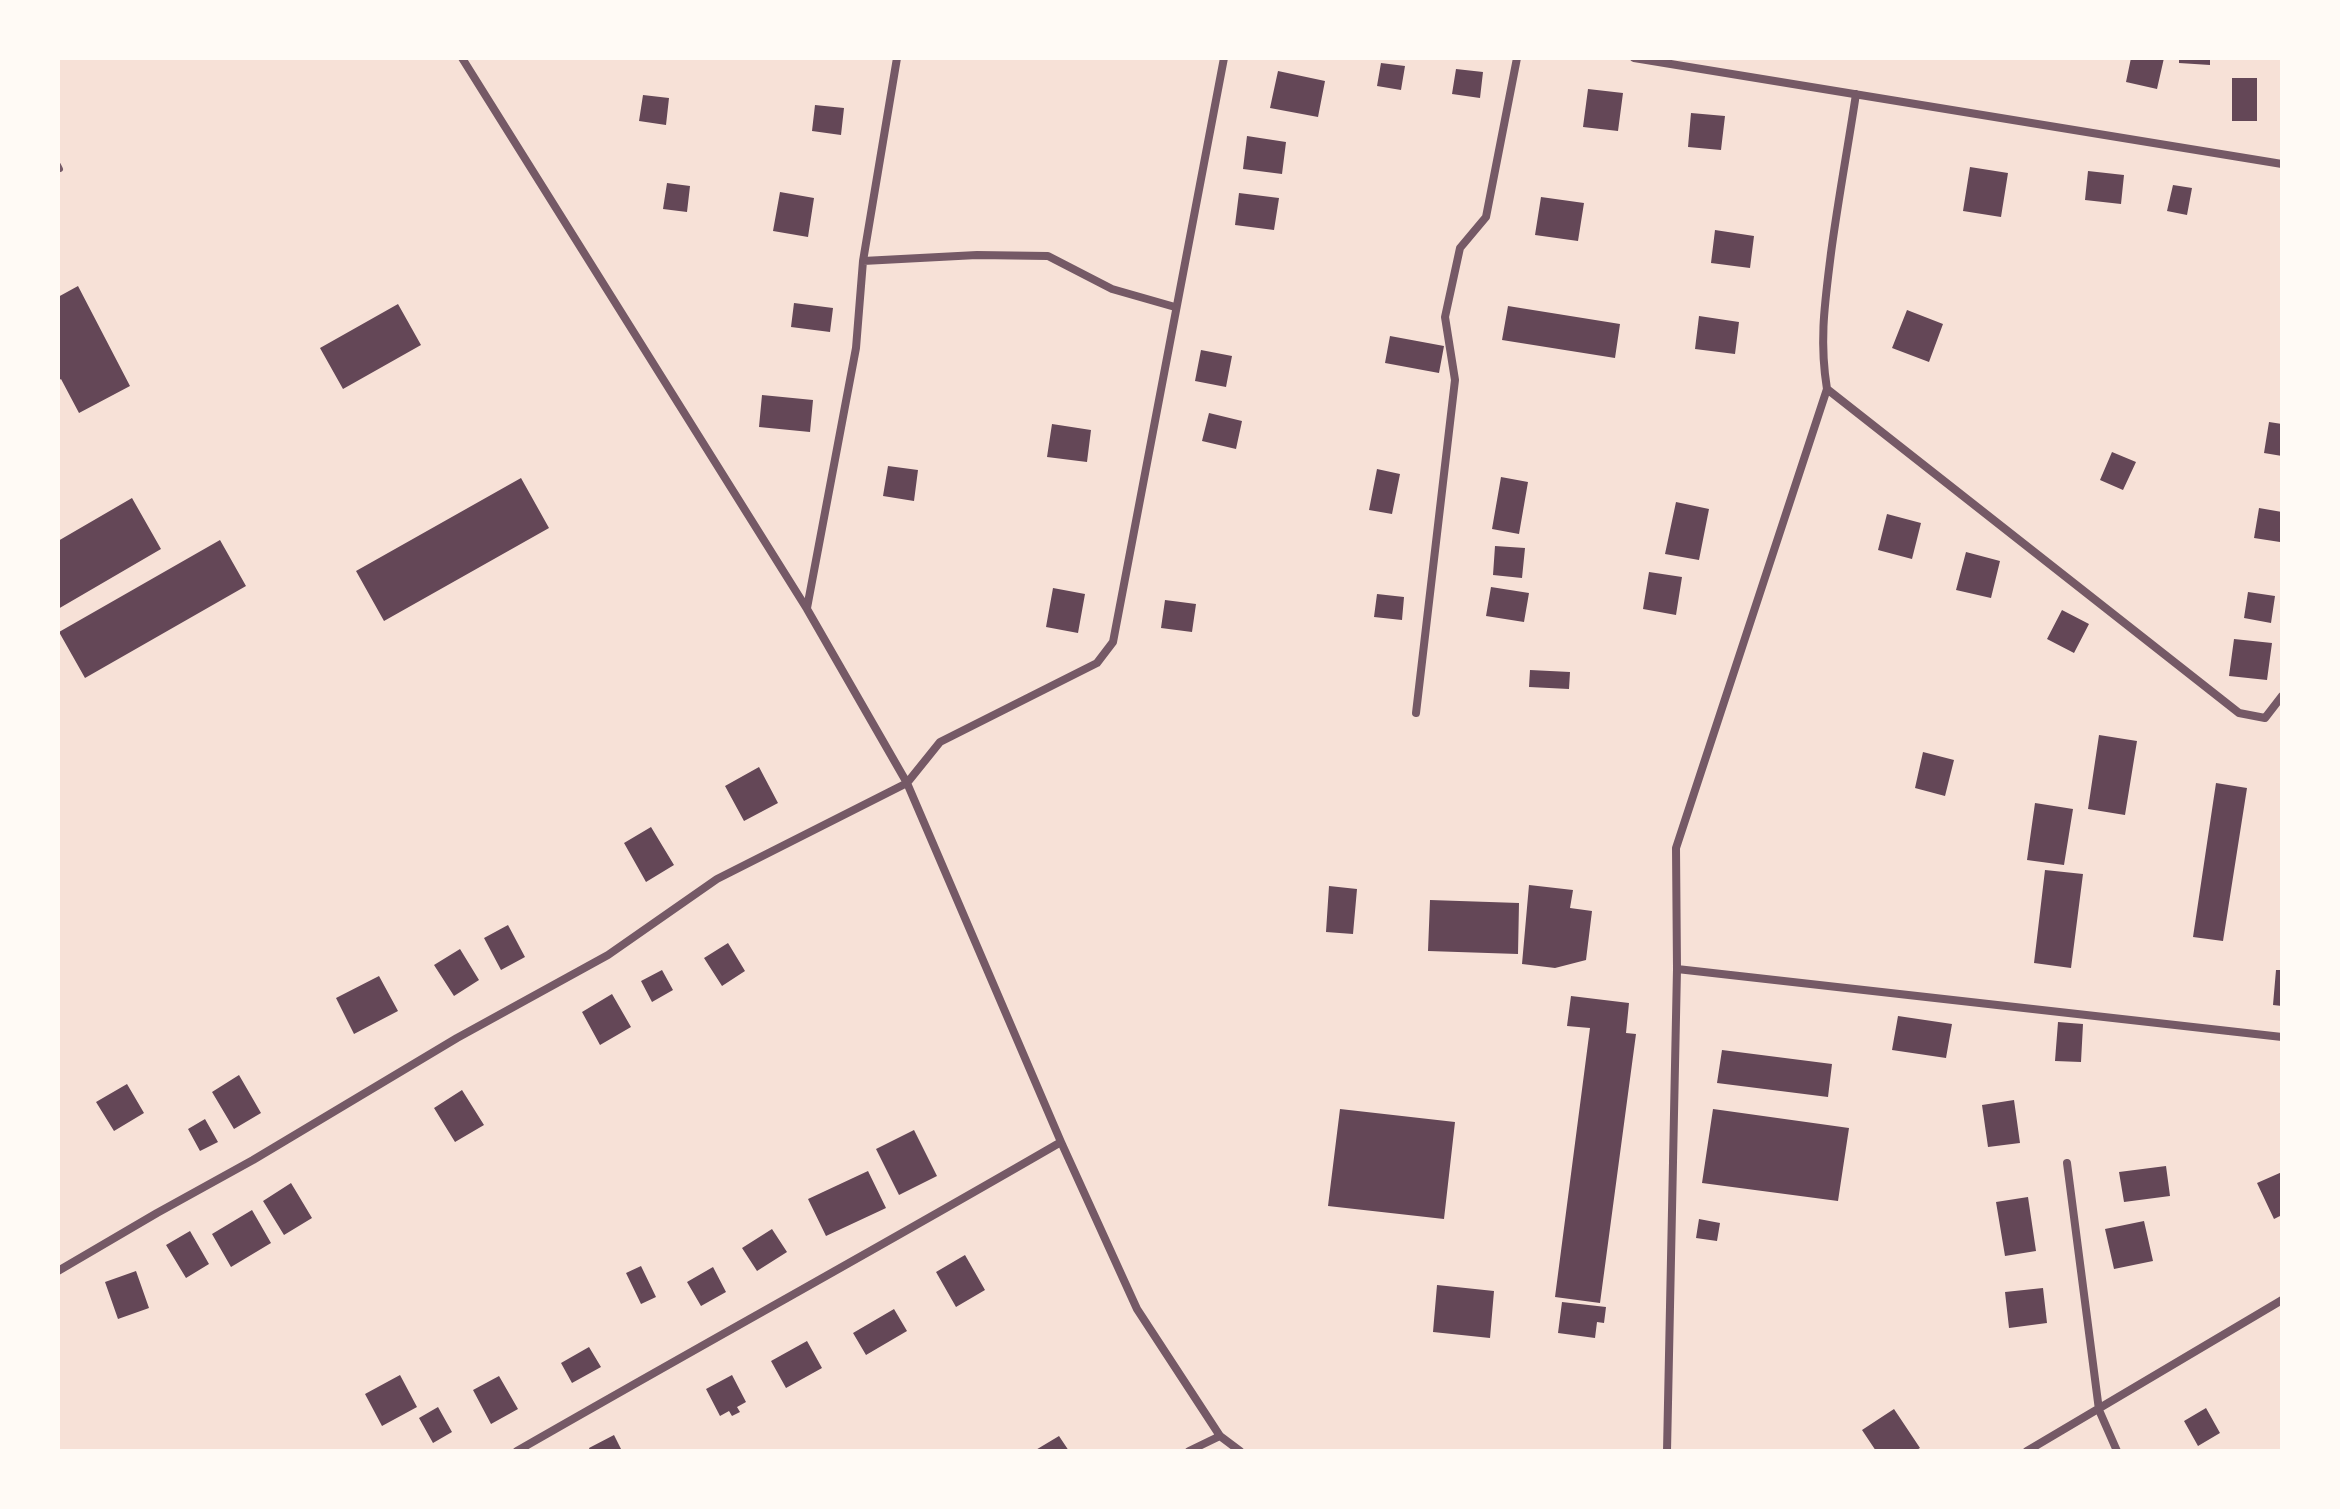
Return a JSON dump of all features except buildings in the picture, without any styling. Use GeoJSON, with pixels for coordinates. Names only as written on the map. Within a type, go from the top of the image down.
{"type":"FeatureCollection","features":[{"type":"Feature","properties":{"kind":"street"},"geometry":{"type":"LineString","coordinates":[[462,58],[807,609],[907,783],[1061,1142],[1137,1309],[1220,1436],[1240,1451]]}},
{"type":"Feature","properties":{"kind":"street"},"geometry":{"type":"LineString","coordinates":[[807,609],[856,348],[863,261],[897,58]]}},
{"type":"Feature","properties":{"kind":"street"},"geometry":{"type":"LineString","coordinates":[[58,1271],[253,1160],[457,1038],[608,955],[717,879],[907,783],[940,742],[1097,663],[1113,642],[1224,58]]}},
{"type":"Feature","properties":{"kind":"street"},"geometry":{"type":"LineString","coordinates":[[1416,713],[1455,380],[1445,317],[1460,248],[1486,217],[1517,58]]}},
{"type":"Feature","properties":{"kind":"street"},"geometry":{"type":"LineString","coordinates":[[1634,58],[2282,164]]}},
{"type":"Feature","properties":{"kind":"street"},"geometry":{"type":"LineString","coordinates":[[1667,1451],[1677,969],[1676,848],[1827,389],[1822,358],[1823,317],[1856,94]]}},
{"type":"Feature","properties":{"kind":"street"},"geometry":{"type":"LineString","coordinates":[[863,261],[977,255],[1048,256],[1112,289],[1175,307]]}},
{"type":"Feature","properties":{"kind":"street"},"geometry":{"type":"LineString","coordinates":[[1827,389],[2239,713],[2265,718],[2282,696]]}},
{"type":"Feature","properties":{"kind":"street"},"geometry":{"type":"LineString","coordinates":[[1677,969],[2282,1037]]}},
{"type":"Feature","properties":{"kind":"street"},"geometry":{"type":"LineString","coordinates":[[517,1451],[1061,1142]]}},
{"type":"Feature","properties":{"kind":"street"},"geometry":{"type":"LineString","coordinates":[[2067,1163],[2099,1410],[2117,1451]]}},
{"type":"Feature","properties":{"kind":"street"},"geometry":{"type":"LineString","coordinates":[[2027,1451],[2282,1300]]}},
{"type":"Feature","properties":{"kind":"street"},"geometry":{"type":"LineString","coordinates":[[1189,1451],[1220,1436]]}}]}
